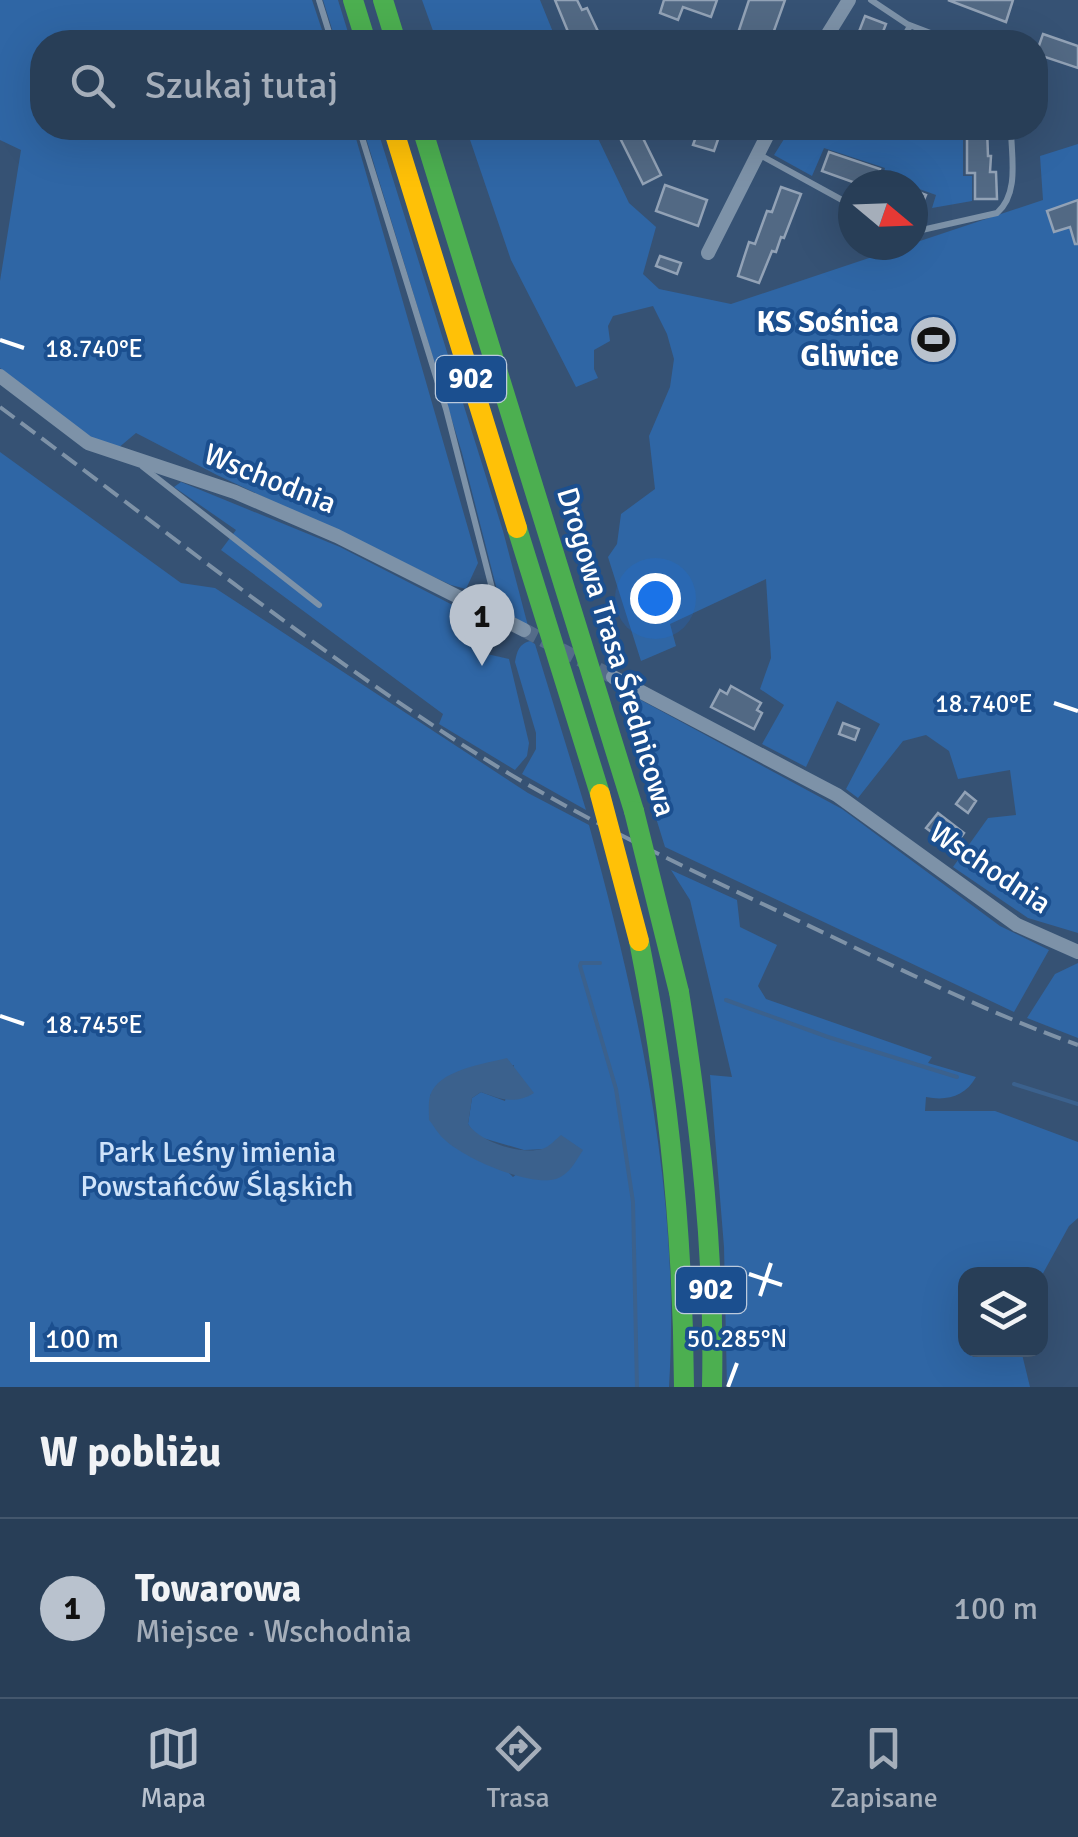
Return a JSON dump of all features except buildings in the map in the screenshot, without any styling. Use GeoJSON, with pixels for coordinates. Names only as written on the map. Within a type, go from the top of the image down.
{"type":"FeatureCollection","features":[{"type":"Feature","properties":{"kind":"main road"},"geometry":{"type":"LineString","coordinates":[[353,0],[362,30]]}},
{"type":"Feature","properties":{"kind":"main road"},"geometry":{"type":"LineString","coordinates":[[383,0],[392,30]]}},
{"type":"Feature","properties":{"kind":"main road","name":"Drogowa Trasa Średnicowa"},"geometry":{"type":"LineString","coordinates":[[397,140],[600,794],[649,985],[675,1159],[682,1243],[684,1387]]}},
{"type":"Feature","properties":{"kind":"main road","name":"Drogowa Trasa Średnicowa"},"geometry":{"type":"LineString","coordinates":[[426,140],[634,811],[679,992],[694,1080],[707,1205],[712,1387]]}},
{"type":"Feature","properties":{"kind":"street"},"geometry":{"type":"LineString","coordinates":[[830,30],[849,0]]}},
{"type":"Feature","properties":{"kind":"street"},"geometry":{"type":"LineString","coordinates":[[708,253],[764,140]]}},
{"type":"Feature","properties":{"kind":"street","name":"Wschodnia"},"geometry":{"type":"LineString","coordinates":[[0,376],[88,443],[236,492],[337,536],[524,630]]}},
{"type":"Feature","properties":{"kind":"street","name":"Wschodnia"},"geometry":{"type":"LineString","coordinates":[[613,676],[828,790],[1017,926],[1078,952]]}},
{"type":"Feature","properties":{"kind":"lane"},"geometry":{"type":"LineString","coordinates":[[319,0],[328,30]]}},
{"type":"Feature","properties":{"kind":"lane"},"geometry":{"type":"LineString","coordinates":[[871,0],[921,30]]}},
{"type":"Feature","properties":{"kind":"lane"},"geometry":{"type":"LineString","coordinates":[[908,30],[910,26]]}},
{"type":"Feature","properties":{"kind":"lane"},"geometry":{"type":"LineString","coordinates":[[363,140],[446,409],[494,596],[493,614]]}},
{"type":"Feature","properties":{"kind":"lane"},"geometry":{"type":"LineString","coordinates":[[928,229],[1002,208],[1012,189],[1010,140]]}},
{"type":"Feature","properties":{"kind":"lane"},"geometry":{"type":"LineString","coordinates":[[756,152],[838,198]]}},
{"type":"Feature","properties":{"kind":"lane"},"geometry":{"type":"LineString","coordinates":[[135,461],[319,605]]}},
{"type":"Feature","properties":{"kind":"green space"},"geometry":{"type":"Polygon","coordinates":[[[0,0],[312,0],[322,30],[30,30],[30,140],[356,140],[478,563],[466,589],[217,475],[136,433],[117,449],[87,436],[0,368],[0,281],[21,150],[0,140],[0,0]]]}},
{"type":"Feature","properties":{"kind":"green space"},"geometry":{"type":"Polygon","coordinates":[[[323,0],[338,0],[347,30],[332,30],[323,0]]]}},
{"type":"Feature","properties":{"kind":"green space"},"geometry":{"type":"Polygon","coordinates":[[[422,0],[540,0],[552,30],[433,30],[422,0]]]}},
{"type":"Feature","properties":{"kind":"green space"},"geometry":{"type":"Polygon","coordinates":[[[367,140],[381,140],[503,531],[528,626],[507,613],[499,598],[462,453],[367,140]]]}},
{"type":"Feature","properties":{"kind":"green space"},"geometry":{"type":"Polygon","coordinates":[[[470,140],[599,140],[629,203],[656,227],[643,274],[659,289],[731,304],[863,260],[928,260],[928,238],[1043,200],[1040,156],[1078,144],[1078,933],[1028,918],[953,867],[988,818],[1016,815],[1010,770],[958,779],[949,751],[926,735],[903,741],[858,798],[846,789],[880,724],[837,701],[806,767],[762,744],[784,705],[760,689],[771,658],[766,579],[670,624],[676,646],[641,661],[608,557],[617,544],[621,514],[655,489],[649,436],[670,387],[674,359],[653,306],[613,316],[608,326],[610,341],[594,350],[598,378],[576,387],[511,260],[470,140]]]}},
{"type":"Feature","properties":{"kind":"green space"},"geometry":{"type":"Polygon","coordinates":[[[783,140],[963,140],[963,176],[972,176],[972,201],[932,208],[936,195],[928,192],[928,170],[884,170],[824,148],[812,176],[774,155],[783,140]]]}},
{"type":"Feature","properties":{"kind":"green space","name":"Park Leśny imienia Powstańców Śląskich"},"geometry":{"type":"Polygon","coordinates":[[[0,452],[181,583],[215,588],[528,793],[589,825],[624,963],[652,1103],[669,1244],[671,1316],[669,1387],[0,1387],[0,452]],[[514,1065],[430,1095],[513,1177],[546,1149],[524,1150],[476,1136],[468,1124],[472,1098],[481,1092],[505,1101],[514,1065]]]}},
{"type":"Feature","properties":{"kind":"green space"},"geometry":{"type":"Polygon","coordinates":[[[181,482],[340,547],[474,616],[474,651],[509,659],[529,743],[527,756],[515,770],[439,724],[443,714],[221,550],[236,530],[174,487],[181,482]]]}},
{"type":"Feature","properties":{"kind":"green space"},"geometry":{"type":"Polygon","coordinates":[[[530,641],[535,644],[586,810],[522,774],[536,749],[536,733],[515,662],[519,649],[530,641]]]}},
{"type":"Feature","properties":{"kind":"green space"},"geometry":{"type":"Polygon","coordinates":[[[615,686],[842,809],[1000,926],[1049,950],[1014,1012],[665,847],[615,686]]]}},
{"type":"Feature","properties":{"kind":"green space"},"geometry":{"type":"Polygon","coordinates":[[[671,870],[737,900],[740,927],[777,945],[758,986],[766,999],[932,1057],[928,1063],[976,1077],[954,1096],[926,1097],[925,1111],[995,1111],[1078,1142],[1078,1218],[1069,1226],[1046,1267],[958,1267],[958,1357],[1023,1357],[1030,1387],[727,1387],[724,1247],[710,1075],[732,1077],[690,900],[671,870]]]}},
{"type":"Feature","properties":{"kind":"green space"},"geometry":{"type":"Polygon","coordinates":[[[1078,963],[1078,1038],[1027,1018],[1055,974],[1078,963]]]}},
{"type":"Feature","properties":{"kind":"shaded area"},"geometry":{"type":"Polygon","coordinates":[[[507,1058],[534,1093],[514,1100],[481,1092],[472,1098],[468,1124],[491,1141],[523,1150],[545,1148],[561,1135],[583,1150],[561,1177],[530,1179],[481,1162],[453,1147],[429,1120],[430,1096],[442,1080],[462,1070],[507,1058]]]}},
{"type":"Feature","properties":{"kind":"waterway"},"geometry":{"type":"LineString","coordinates":[[600,963],[580,966],[616,1089],[633,1202],[637,1387]]}},
{"type":"Feature","properties":{"kind":"waterway"},"geometry":{"type":"LineString","coordinates":[[726,1000],[957,1077]]}},
{"type":"Feature","properties":{"kind":"waterway"},"geometry":{"type":"LineString","coordinates":[[1014,1084],[1078,1104]]}},
{"type":"Feature","properties":{"kind":"tunnel"},"geometry":{"type":"LineString","coordinates":[[524,630],[613,677]]}},
{"type":"Feature","properties":{"kind":"railway"},"geometry":{"type":"LineString","coordinates":[[0,407],[337,659],[494,765],[580,814],[712,880],[938,987],[1078,1045]]}},
{"type":"Feature","properties":{"kind":"traffic: fast"},"geometry":{"type":"LineString","coordinates":[[353,0],[362,30]]}},
{"type":"Feature","properties":{"kind":"traffic: fast"},"geometry":{"type":"LineString","coordinates":[[383,0],[392,30]]}},
{"type":"Feature","properties":{"kind":"traffic: fast"},"geometry":{"type":"LineString","coordinates":[[426,140],[634,811]]}},
{"type":"Feature","properties":{"kind":"traffic: fast"},"geometry":{"type":"LineString","coordinates":[[517,528],[600,794]]}},
{"type":"Feature","properties":{"kind":"traffic: fast"},"geometry":{"type":"LineString","coordinates":[[634,811],[679,992]]}},
{"type":"Feature","properties":{"kind":"traffic: fast"},"geometry":{"type":"LineString","coordinates":[[639,941],[659,1052],[672,1163],[681,1274],[684,1387]]}},
{"type":"Feature","properties":{"kind":"traffic: fast"},"geometry":{"type":"LineString","coordinates":[[679,992],[704,1189],[712,1387]]}},
{"type":"Feature","properties":{"kind":"traffic: slow"},"geometry":{"type":"LineString","coordinates":[[397,140],[517,528]]}},
{"type":"Feature","properties":{"kind":"traffic: slow"},"geometry":{"type":"LineString","coordinates":[[600,794],[639,941]]}},
{"type":"Feature","properties":{"kind":"place","name":"KS Sośnica Gliwice"},"geometry":{"type":"Point","coordinates":[934,339]}},
{"type":"Feature","properties":{"kind":"place","name":"Towarowa"},"geometry":{"type":"Point","coordinates":[482,666]}}]}
